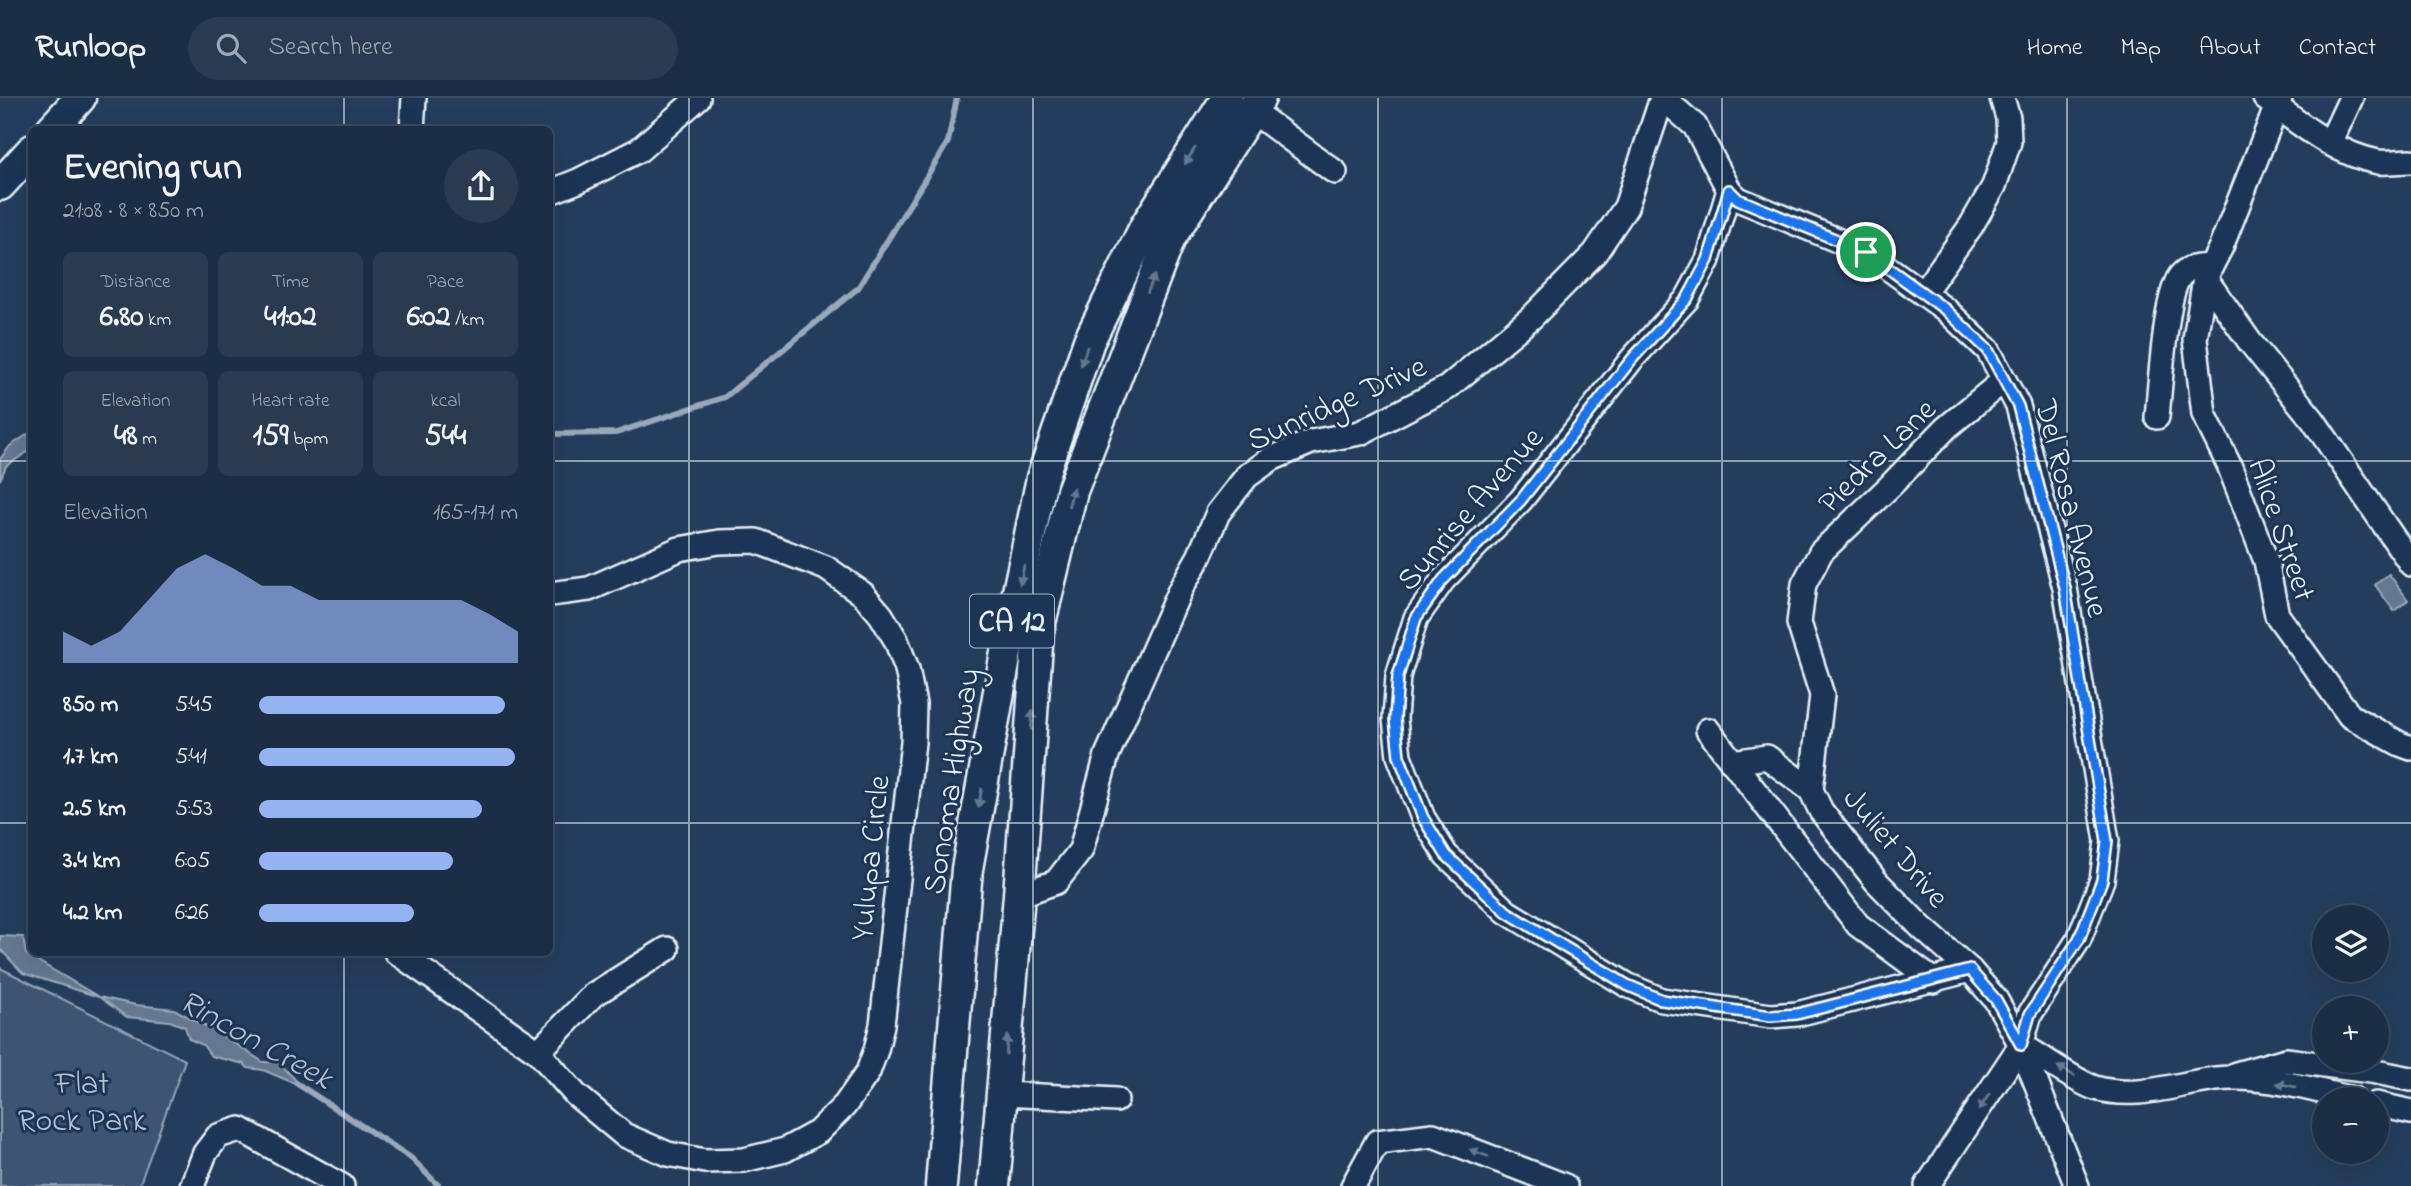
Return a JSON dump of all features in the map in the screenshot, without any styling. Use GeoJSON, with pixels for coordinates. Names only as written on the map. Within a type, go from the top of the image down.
{"type":"FeatureCollection","features":[{"type":"Feature","properties":{"kind":"main road"},"geometry":{"type":"LineString","coordinates":[[55,126],[80,98]]}},
{"type":"Feature","properties":{"kind":"main road","name":"CA 12"},"geometry":{"type":"LineString","coordinates":[[994,1186],[1038,631],[1072,491],[1170,238],[1246,102]]}},
{"type":"Feature","properties":{"kind":"main road","name":"Sonoma Highway"},"geometry":{"type":"LineString","coordinates":[[941,1186],[967,869],[1042,478],[1089,341],[1145,227],[1246,102]]}},
{"type":"Feature","properties":{"kind":"main road"},"geometry":{"type":"LineString","coordinates":[[0,185],[28,154]]}},
{"type":"Feature","properties":{"kind":"street"},"geometry":{"type":"LineString","coordinates":[[412,126],[414,98]]}},
{"type":"Feature","properties":{"kind":"street"},"geometry":{"type":"LineString","coordinates":[[553,191],[639,150],[698,98]]}},
{"type":"Feature","properties":{"kind":"street"},"geometry":{"type":"LineString","coordinates":[[1662,98],[1695,126],[1729,190]]}},
{"type":"Feature","properties":{"kind":"street","name":"Sunridge Drive"},"geometry":{"type":"LineString","coordinates":[[1019,895],[1056,882],[1081,850],[1107,755],[1169,615],[1218,513],[1247,476],[1271,459],[1311,442],[1360,433],[1447,388],[1532,317],[1595,253],[1626,207],[1662,98]]}},
{"type":"Feature","properties":{"kind":"street"},"geometry":{"type":"LineString","coordinates":[[1923,293],[1970,226],[1994,186],[2009,142],[2008,118],[2003,98]]}},
{"type":"Feature","properties":{"kind":"street"},"geometry":{"type":"LineString","coordinates":[[2330,142],[2351,98]]}},
{"type":"Feature","properties":{"kind":"street"},"geometry":{"type":"LineString","coordinates":[[2273,101],[2350,153],[2379,162],[2411,161]]}},
{"type":"Feature","properties":{"kind":"street","name":"Alice Street"},"geometry":{"type":"LineString","coordinates":[[2273,101],[2221,247],[2208,272],[2195,339],[2204,414],[2229,465],[2266,561],[2277,615],[2350,716],[2411,748]]}},
{"type":"Feature","properties":{"kind":"street"},"geometry":{"type":"LineString","coordinates":[[1246,102],[1335,172]]}},
{"type":"Feature","properties":{"kind":"street","name":"Del Rosa Avenue"},"geometry":{"type":"LineString","coordinates":[[1729,190],[1738,199],[1866,252],[1946,310],[1988,350],[2018,406],[2065,588],[2107,841],[2102,880],[2079,939],[2030,1014],[2021,1045],[1927,1186]]}},
{"type":"Feature","properties":{"kind":"street","name":"Sunrise Avenue"},"geometry":{"type":"LineString","coordinates":[[1729,190],[1708,260],[1687,299],[1632,359],[1521,500],[1443,580],[1416,618],[1398,676],[1395,719],[1399,756],[1423,818],[1446,855],[1507,912],[1627,985],[1662,1000],[1771,1016],[1797,1014],[1970,970]]}},
{"type":"Feature","properties":{"kind":"street"},"geometry":{"type":"LineString","coordinates":[[2157,417],[2174,285],[2181,274],[2193,267],[2208,272],[2250,342],[2313,420],[2411,564]]}},
{"type":"Feature","properties":{"kind":"street","name":"Piedra Lane"},"geometry":{"type":"LineString","coordinates":[[1804,584],[1821,552],[1946,428],[2004,380]]}},
{"type":"Feature","properties":{"kind":"street","name":"Yulupa Circle"},"geometry":{"type":"LineString","coordinates":[[403,956],[538,1052],[576,1095],[624,1135],[667,1154],[705,1161],[744,1160],[785,1150],[818,1132],[857,1090],[868,1072],[882,1026],[913,742],[914,704],[907,669],[896,640],[881,615],[863,594],[825,568],[755,541],[719,542],[679,549],[589,589],[553,594]]}},
{"type":"Feature","properties":{"kind":"street","name":"Juliet Drive"},"geometry":{"type":"LineString","coordinates":[[1804,584],[1799,623],[1822,695],[1811,790],[1821,811],[1876,881],[1921,927],[1970,970]]}},
{"type":"Feature","properties":{"kind":"street"},"geometry":{"type":"LineString","coordinates":[[1708,730],[1858,925],[1934,981]]}},
{"type":"Feature","properties":{"kind":"street"},"geometry":{"type":"LineString","coordinates":[[1732,762],[1767,757],[1811,790]]}},
{"type":"Feature","properties":{"kind":"street"},"geometry":{"type":"LineString","coordinates":[[538,1052],[593,995],[667,950]]}},
{"type":"Feature","properties":{"kind":"street"},"geometry":{"type":"LineString","coordinates":[[1970,970],[1996,1000],[2021,1045],[2077,1186]]}},
{"type":"Feature","properties":{"kind":"street"},"geometry":{"type":"LineString","coordinates":[[2021,1045],[2093,1087],[2118,1093],[2147,1092],[2218,1079],[2286,1060],[2411,1079]]}},
{"type":"Feature","properties":{"kind":"street"},"geometry":{"type":"LineString","coordinates":[[2218,1079],[2273,1082],[2312,1090]]}},
{"type":"Feature","properties":{"kind":"street"},"geometry":{"type":"LineString","coordinates":[[1003,1094],[1116,1100]]}},
{"type":"Feature","properties":{"kind":"street"},"geometry":{"type":"LineString","coordinates":[[2389,1107],[2411,1112]]}},
{"type":"Feature","properties":{"kind":"street"},"geometry":{"type":"LineString","coordinates":[[192,1186],[205,1153],[218,1136],[240,1129],[342,1186]]}},
{"type":"Feature","properties":{"kind":"street"},"geometry":{"type":"LineString","coordinates":[[1353,1186],[1377,1142],[1433,1135],[1565,1186]]}},
{"type":"Feature","properties":{"kind":"green space","name":"Flat Rock Park"},"geometry":{"type":"Polygon","coordinates":[[[0,968],[185,1060],[139,1186],[0,1186],[0,968]]]}},
{"type":"Feature","properties":{"kind":"shaded area"},"geometry":{"type":"Polygon","coordinates":[[[28,434],[28,452],[6,466],[0,480],[0,459],[10,446],[28,434]]]}},
{"type":"Feature","properties":{"kind":"shaded area"},"geometry":{"type":"Polygon","coordinates":[[[2389,574],[2408,600],[2394,611],[2375,585],[2389,574]]]}},
{"type":"Feature","properties":{"kind":"shaded area"},"geometry":{"type":"Polygon","coordinates":[[[0,936],[23,937],[28,956],[99,997],[23,973],[0,949],[0,936]]]}},
{"type":"Feature","properties":{"kind":"shaded area"},"geometry":{"type":"Polygon","coordinates":[[[99,997],[174,1009],[263,1062],[279,1062],[301,1086],[263,1070],[211,1056],[203,1045],[189,1039],[185,1027],[170,1021],[127,1017],[99,997]]]}},
{"type":"Feature","properties":{"kind":"waterway"},"geometry":{"type":"LineString","coordinates":[[553,434],[616,433],[725,397],[858,288],[948,142],[957,98]]}},
{"type":"Feature","properties":{"kind":"waterway","name":"Rincon Creek"},"geometry":{"type":"LineString","coordinates":[[296,1083],[411,1158],[439,1186]]}},
{"type":"Feature","properties":{"kind":"route"},"geometry":{"type":"LineString","coordinates":[[1729,190],[1738,199],[1866,252],[1946,310],[1988,350],[2018,406],[2065,588],[2107,841],[2102,880],[2079,939],[2030,1014],[2021,1045],[1996,1000],[1970,970],[1797,1014],[1771,1016],[1662,1000],[1627,985],[1507,912],[1446,855],[1423,818],[1399,756],[1395,719],[1398,676],[1416,618],[1443,580],[1521,500],[1632,359],[1687,299],[1708,260],[1729,190]]}}]}
